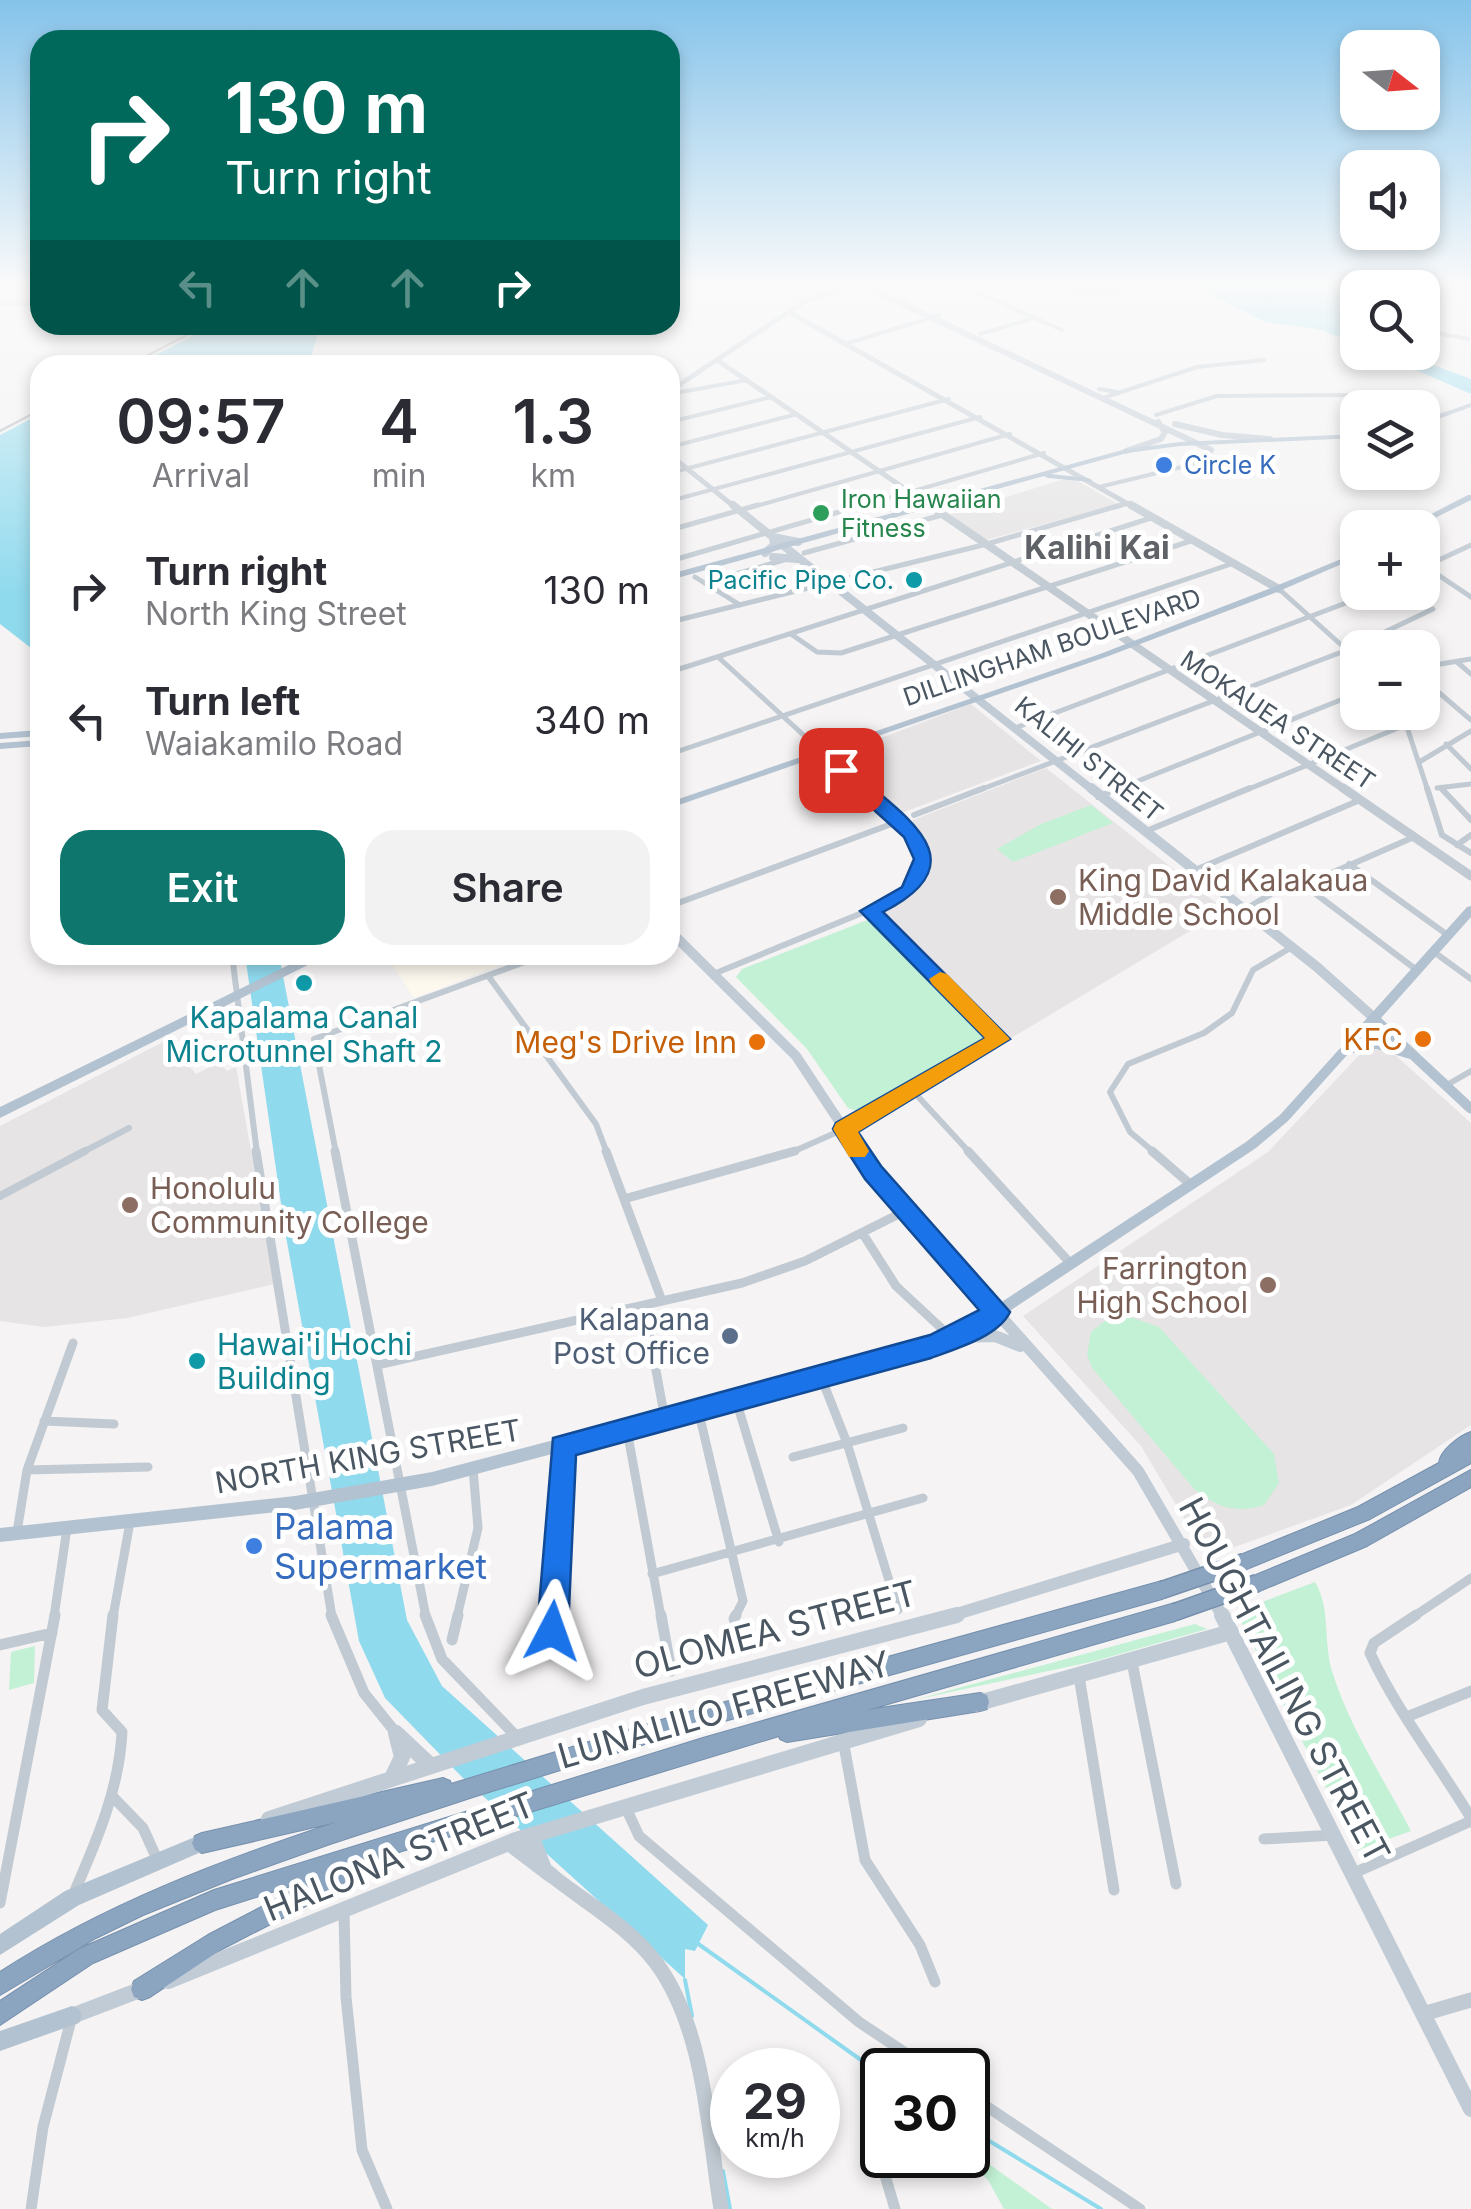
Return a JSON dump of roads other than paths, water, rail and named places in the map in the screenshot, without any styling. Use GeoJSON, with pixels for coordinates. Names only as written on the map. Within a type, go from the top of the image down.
{"type":"FeatureCollection","features":[{"type":"Feature","properties":{"kind":"highway"},"geometry":{"type":"LineString","coordinates":[[1419,1484],[1471,1439]]}},
{"type":"Feature","properties":{"kind":"highway","name":"LUNALILO FREEWAY"},"geometry":{"type":"LineString","coordinates":[[0,1984],[36,1958],[180,1887],[464,1786],[1162,1590],[1349,1520],[1471,1454]]}},
{"type":"Feature","properties":{"kind":"highway","name":"LUNALILO FREEWAY"},"geometry":{"type":"LineString","coordinates":[[0,2014],[86,1956],[180,1913],[599,1779],[1175,1612],[1361,1540],[1471,1478]]}},
{"type":"Feature","properties":{"kind":"highway"},"geometry":{"type":"LineString","coordinates":[[703,1748],[932,1706],[980,1702]]}},
{"type":"Feature","properties":{"kind":"highway"},"geometry":{"type":"LineString","coordinates":[[202,1843],[464,1786]]}},
{"type":"Feature","properties":{"kind":"highway"},"geometry":{"type":"LineString","coordinates":[[142,1989],[215,1942],[290,1902],[379,1858],[472,1819]]}},
{"type":"Feature","properties":{"kind":"main road"},"geometry":{"type":"LineString","coordinates":[[1092,388],[1161,419],[1236,437],[1340,439]]}},
{"type":"Feature","properties":{"kind":"main road"},"geometry":{"type":"LineString","coordinates":[[1095,388],[1109,396],[1122,396],[1207,445]]}},
{"type":"Feature","properties":{"kind":"main road"},"geometry":{"type":"LineString","coordinates":[[1440,418],[1471,404]]}},
{"type":"Feature","properties":{"kind":"main road"},"geometry":{"type":"LineString","coordinates":[[1440,421],[1471,412]]}},
{"type":"Feature","properties":{"kind":"main road"},"geometry":{"type":"LineString","coordinates":[[770,535],[805,551],[920,515],[938,513],[1162,438],[1165,430],[1161,419]]}},
{"type":"Feature","properties":{"kind":"main road"},"geometry":{"type":"LineString","coordinates":[[1126,450],[1329,439]]}},
{"type":"Feature","properties":{"kind":"main road"},"geometry":{"type":"LineString","coordinates":[[1032,474],[1049,457],[1085,463],[1207,445],[1340,440]]}},
{"type":"Feature","properties":{"kind":"main road"},"geometry":{"type":"LineString","coordinates":[[1048,476],[1085,478],[1085,463]]}},
{"type":"Feature","properties":{"kind":"main road"},"geometry":{"type":"LineString","coordinates":[[680,572],[696,574],[769,555],[805,551],[938,513],[1032,474],[1068,468]]}},
{"type":"Feature","properties":{"kind":"main road"},"geometry":{"type":"LineString","coordinates":[[1440,514],[1471,500]]}},
{"type":"Feature","properties":{"kind":"main road"},"geometry":{"type":"LineString","coordinates":[[1440,516],[1471,500]]}},
{"type":"Feature","properties":{"kind":"main road"},"geometry":{"type":"LineString","coordinates":[[769,555],[774,545],[770,535]]}},
{"type":"Feature","properties":{"kind":"main road","name":"KALIHI STREET"},"geometry":{"type":"LineString","coordinates":[[805,551],[832,582],[898,636],[1292,947],[1471,1109]]}},
{"type":"Feature","properties":{"kind":"main road","name":"DILLINGHAM BOULEVARD"},"geometry":{"type":"LineString","coordinates":[[680,798],[1130,642],[1340,560]]}},
{"type":"Feature","properties":{"kind":"main road"},"geometry":{"type":"LineString","coordinates":[[680,572],[696,574]]}},
{"type":"Feature","properties":{"kind":"main road"},"geometry":{"type":"LineString","coordinates":[[0,736],[30,734]]}},
{"type":"Feature","properties":{"kind":"main road"},"geometry":{"type":"LineString","coordinates":[[0,746],[30,744]]}},
{"type":"Feature","properties":{"kind":"main road","name":"NORTH KING STREET"},"geometry":{"type":"LineString","coordinates":[[8,1533],[317,1499],[473,1470],[955,1338],[1072,1264],[1284,1118],[1471,910]]}},
{"type":"Feature","properties":{"kind":"main road","name":"HOUGHTAILING STREET"},"geometry":{"type":"LineString","coordinates":[[680,940],[796,1056],[873,1173],[1138,1471],[1184,1544],[1231,1632],[1471,2109]]}},
{"type":"Feature","properties":{"kind":"main road"},"geometry":{"type":"LineString","coordinates":[[0,1113],[294,965]]}},
{"type":"Feature","properties":{"kind":"main road"},"geometry":{"type":"LineString","coordinates":[[1343,1051],[1376,1046],[1416,1059]]}},
{"type":"Feature","properties":{"kind":"main road"},"geometry":{"type":"LineString","coordinates":[[955,1338],[995,1336],[1028,1351]]}},
{"type":"Feature","properties":{"kind":"main road","name":"OLOMEA STREET"},"geometry":{"type":"LineString","coordinates":[[0,1945],[72,1898],[157,1859],[429,1764],[700,1682],[963,1613],[1184,1544]]}},
{"type":"Feature","properties":{"kind":"main road","name":"HALONA STREET"},"geometry":{"type":"LineString","coordinates":[[0,2041],[206,1970],[520,1839],[844,1740],[1231,1632]]}},
{"type":"Feature","properties":{"kind":"main road"},"geometry":{"type":"LineString","coordinates":[[396,1734],[429,1764]]}},
{"type":"Feature","properties":{"kind":"main road"},"geometry":{"type":"LineString","coordinates":[[392,1777],[401,1762],[396,1734]]}},
{"type":"Feature","properties":{"kind":"main road"},"geometry":{"type":"LineString","coordinates":[[520,1839],[551,1875]]}},
{"type":"Feature","properties":{"kind":"street"},"geometry":{"type":"LineString","coordinates":[[680,394],[712,388]]}},
{"type":"Feature","properties":{"kind":"street","name":"MOKAUEA STREET"},"geometry":{"type":"LineString","coordinates":[[759,388],[1471,876]]}},
{"type":"Feature","properties":{"kind":"street"},"geometry":{"type":"LineString","coordinates":[[929,388],[1277,587],[1340,643]]}},
{"type":"Feature","properties":{"kind":"street"},"geometry":{"type":"LineString","coordinates":[[1100,390],[1122,396],[1142,388]]}},
{"type":"Feature","properties":{"kind":"street"},"geometry":{"type":"LineString","coordinates":[[1161,419],[1217,396],[1340,395]]}},
{"type":"Feature","properties":{"kind":"street"},"geometry":{"type":"LineString","coordinates":[[680,420],[772,397]]}},
{"type":"Feature","properties":{"kind":"street"},"geometry":{"type":"LineString","coordinates":[[680,471],[950,399]]}},
{"type":"Feature","properties":{"kind":"street"},"geometry":{"type":"LineString","coordinates":[[680,445],[797,414]]}},
{"type":"Feature","properties":{"kind":"street"},"geometry":{"type":"LineString","coordinates":[[680,498],[980,417]]}},
{"type":"Feature","properties":{"kind":"street"},"geometry":{"type":"LineString","coordinates":[[680,527],[1010,434]]}},
{"type":"Feature","properties":{"kind":"street"},"geometry":{"type":"LineString","coordinates":[[680,566],[909,492],[1049,457]]}},
{"type":"Feature","properties":{"kind":"street"},"geometry":{"type":"LineString","coordinates":[[680,464],[790,552],[705,583]]}},
{"type":"Feature","properties":{"kind":"street"},"geometry":{"type":"LineString","coordinates":[[1099,486],[1194,464]]}},
{"type":"Feature","properties":{"kind":"street"},"geometry":{"type":"LineString","coordinates":[[680,620],[987,544],[1128,503]]}},
{"type":"Feature","properties":{"kind":"street"},"geometry":{"type":"LineString","coordinates":[[680,669],[1154,518]]}},
{"type":"Feature","properties":{"kind":"street"},"geometry":{"type":"LineString","coordinates":[[791,634],[828,655],[1194,540]]}},
{"type":"Feature","properties":{"kind":"street"},"geometry":{"type":"LineString","coordinates":[[1440,558],[1471,545]]}},
{"type":"Feature","properties":{"kind":"street"},"geometry":{"type":"LineString","coordinates":[[680,751],[1235,562]]}},
{"type":"Feature","properties":{"kind":"street"},"geometry":{"type":"LineString","coordinates":[[696,574],[740,605]]}},
{"type":"Feature","properties":{"kind":"street"},"geometry":{"type":"LineString","coordinates":[[1440,576],[1471,597]]}},
{"type":"Feature","properties":{"kind":"street"},"geometry":{"type":"LineString","coordinates":[[1015,728],[1340,607]]}},
{"type":"Feature","properties":{"kind":"street"},"geometry":{"type":"LineString","coordinates":[[1389,630],[1431,610]]}},
{"type":"Feature","properties":{"kind":"street"},"geometry":{"type":"LineString","coordinates":[[914,816],[1340,653]]}},
{"type":"Feature","properties":{"kind":"street"},"geometry":{"type":"LineString","coordinates":[[716,973],[870,911],[909,891],[921,874],[923,859],[918,842],[718,657]]}},
{"type":"Feature","properties":{"kind":"street"},"geometry":{"type":"LineString","coordinates":[[1440,664],[1471,659]]}},
{"type":"Feature","properties":{"kind":"street"},"geometry":{"type":"LineString","coordinates":[[1456,662],[1471,674]]}},
{"type":"Feature","properties":{"kind":"street"},"geometry":{"type":"LineString","coordinates":[[1440,693],[1471,720]]}},
{"type":"Feature","properties":{"kind":"street"},"geometry":{"type":"LineString","coordinates":[[1098,797],[1340,700]]}},
{"type":"Feature","properties":{"kind":"street"},"geometry":{"type":"LineString","coordinates":[[1144,832],[1394,730]]}},
{"type":"Feature","properties":{"kind":"street"},"geometry":{"type":"LineString","coordinates":[[1410,730],[1442,834],[1471,853]]}},
{"type":"Feature","properties":{"kind":"street"},"geometry":{"type":"LineString","coordinates":[[1421,761],[1471,731]]}},
{"type":"Feature","properties":{"kind":"street"},"geometry":{"type":"LineString","coordinates":[[1446,744],[1471,769]]}},
{"type":"Feature","properties":{"kind":"street"},"geometry":{"type":"LineString","coordinates":[[1428,790],[1471,784]]}},
{"type":"Feature","properties":{"kind":"street"},"geometry":{"type":"LineString","coordinates":[[1440,788],[1471,820]]}},
{"type":"Feature","properties":{"kind":"street"},"geometry":{"type":"LineString","coordinates":[[1194,871],[1360,800]]}},
{"type":"Feature","properties":{"kind":"street"},"geometry":{"type":"LineString","coordinates":[[680,902],[897,822]]}},
{"type":"Feature","properties":{"kind":"street"},"geometry":{"type":"LineString","coordinates":[[1244,910],[1300,882],[1415,836]]}},
{"type":"Feature","properties":{"kind":"street"},"geometry":{"type":"LineString","coordinates":[[1457,845],[1471,836]]}},
{"type":"Feature","properties":{"kind":"street"},"geometry":{"type":"LineString","coordinates":[[1350,864],[1449,936]]}},
{"type":"Feature","properties":{"kind":"street"},"geometry":{"type":"LineString","coordinates":[[1300,882],[1418,971]]}},
{"type":"Feature","properties":{"kind":"street"},"geometry":{"type":"LineString","coordinates":[[624,1199],[734,1174],[844,1129],[1000,1039],[870,911]]}},
{"type":"Feature","properties":{"kind":"street"},"geometry":{"type":"LineString","coordinates":[[1190,1184],[1130,1132],[1117,1114],[1110,1092],[1128,1064],[1204,1033],[1232,1013],[1254,970],[1292,947]]}},
{"type":"Feature","properties":{"kind":"street"},"geometry":{"type":"LineString","coordinates":[[1434,952],[1471,979]]}},
{"type":"Feature","properties":{"kind":"street"},"geometry":{"type":"LineString","coordinates":[[235,965],[243,992],[331,1615],[342,1649],[364,1693],[396,1734]]}},
{"type":"Feature","properties":{"kind":"street"},"geometry":{"type":"LineString","coordinates":[[509,1740],[442,1659],[422,1607],[314,1039],[519,965]]}},
{"type":"Feature","properties":{"kind":"street"},"geometry":{"type":"LineString","coordinates":[[489,977],[596,1124],[662,1301]]}},
{"type":"Feature","properties":{"kind":"street"},"geometry":{"type":"LineString","coordinates":[[1445,1086],[1471,1071]]}},
{"type":"Feature","properties":{"kind":"street"},"geometry":{"type":"LineString","coordinates":[[912,1090],[1072,1264]]}},
{"type":"Feature","properties":{"kind":"street"},"geometry":{"type":"LineString","coordinates":[[0,1196],[130,1128]]}},
{"type":"Feature","properties":{"kind":"street"},"geometry":{"type":"LineString","coordinates":[[376,1365],[742,1283],[805,1261],[908,1210]]}},
{"type":"Feature","properties":{"kind":"street"},"geometry":{"type":"LineString","coordinates":[[863,1234],[880,1266],[955,1338]]}},
{"type":"Feature","properties":{"kind":"street"},"geometry":{"type":"LineString","coordinates":[[647,1322],[665,1419]]}},
{"type":"Feature","properties":{"kind":"street"},"geometry":{"type":"LineString","coordinates":[[8,1533],[73,1343]]}},
{"type":"Feature","properties":{"kind":"street"},"geometry":{"type":"LineString","coordinates":[[821,1377],[847,1443],[898,1610]]}},
{"type":"Feature","properties":{"kind":"street"},"geometry":{"type":"LineString","coordinates":[[736,1400],[779,1542]]}},
{"type":"Feature","properties":{"kind":"street"},"geometry":{"type":"LineString","coordinates":[[698,1409],[743,1601],[734,1619]]}},
{"type":"Feature","properties":{"kind":"street"},"geometry":{"type":"LineString","coordinates":[[44,1421],[114,1424]]}},
{"type":"Feature","properties":{"kind":"street"},"geometry":{"type":"LineString","coordinates":[[792,1457],[904,1428]]}},
{"type":"Feature","properties":{"kind":"street"},"geometry":{"type":"LineString","coordinates":[[627,1430],[671,1671]]}},
{"type":"Feature","properties":{"kind":"street"},"geometry":{"type":"LineString","coordinates":[[552,1631],[563,1447]]}},
{"type":"Feature","properties":{"kind":"street"},"geometry":{"type":"LineString","coordinates":[[27,1470],[148,1467]]}},
{"type":"Feature","properties":{"kind":"street"},"geometry":{"type":"LineString","coordinates":[[452,1640],[478,1528],[473,1470]]}},
{"type":"Feature","properties":{"kind":"street"},"geometry":{"type":"LineString","coordinates":[[652,1574],[779,1542],[923,1498]]}},
{"type":"Feature","properties":{"kind":"street"},"geometry":{"type":"LineString","coordinates":[[72,1898],[114,1798],[122,1768],[122,1732],[102,1710],[108,1643],[130,1522]]}},
{"type":"Feature","properties":{"kind":"street"},"geometry":{"type":"LineString","coordinates":[[0,1902],[52,1634],[67,1528]]}},
{"type":"Feature","properties":{"kind":"street"},"geometry":{"type":"LineString","coordinates":[[1354,1872],[1471,1820],[1409,1716],[1373,1665],[1371,1646],[1471,1578]]}},
{"type":"Feature","properties":{"kind":"street"},"geometry":{"type":"LineString","coordinates":[[0,1645],[52,1634]]}},
{"type":"Feature","properties":{"kind":"street"},"geometry":{"type":"LineString","coordinates":[[1132,1662],[1176,1884]]}},
{"type":"Feature","properties":{"kind":"street"},"geometry":{"type":"LineString","coordinates":[[1079,1676],[1114,1890]]}},
{"type":"Feature","properties":{"kind":"street"},"geometry":{"type":"LineString","coordinates":[[1409,1716],[1471,1691]]}},
{"type":"Feature","properties":{"kind":"street"},"geometry":{"type":"LineString","coordinates":[[844,1740],[865,1860],[920,1945],[935,1982]]}},
{"type":"Feature","properties":{"kind":"street"},"geometry":{"type":"LineString","coordinates":[[114,1798],[143,1828],[157,1859]]}},
{"type":"Feature","properties":{"kind":"street"},"geometry":{"type":"LineString","coordinates":[[625,1806],[639,1836],[825,1995],[900,2048]]}},
{"type":"Feature","properties":{"kind":"street"},"geometry":{"type":"LineString","coordinates":[[1264,1839],[1334,1835]]}},
{"type":"Feature","properties":{"kind":"street"},"geometry":{"type":"LineString","coordinates":[[551,1875],[654,1960],[668,1979],[690,2054],[721,2209]]}},
{"type":"Feature","properties":{"kind":"street"},"geometry":{"type":"LineString","coordinates":[[344,1913],[346,1997],[362,2150],[386,2209]]}},
{"type":"Feature","properties":{"kind":"street"},"geometry":{"type":"LineString","coordinates":[[1423,2014],[1471,2000]]}},
{"type":"Feature","properties":{"kind":"street"},"geometry":{"type":"LineString","coordinates":[[31,2209],[43,2127],[72,2016]]}},
{"type":"Feature","properties":{"kind":"street"},"geometry":{"type":"LineString","coordinates":[[990,2109],[1140,2209]]}},
{"type":"Feature","properties":{"kind":"street"},"geometry":{"type":"LineString","coordinates":[[886,2178],[895,2209]]}},
{"type":"Feature","properties":{"kind":"water"},"geometry":{"type":"Polygon","coordinates":[[[30,419],[30,647],[0,624],[0,435],[30,419]]]}},
{"type":"Feature","properties":{"kind":"water"},"geometry":{"type":"Polygon","coordinates":[[[246,965],[281,965],[407,1620],[442,1686],[708,1925],[695,1951],[685,1949],[685,1979],[462,1777],[385,1698],[359,1641],[285,1231],[246,965]]]}},
{"type":"Feature","properties":{"kind":"waterway"},"geometry":{"type":"LineString","coordinates":[[697,1943],[860,2059]]}},
{"type":"Feature","properties":{"kind":"waterway"},"geometry":{"type":"LineString","coordinates":[[685,1980],[692,2016]]}},
{"type":"Feature","properties":{"kind":"waterway"},"geometry":{"type":"LineString","coordinates":[[990,2141],[1101,2209]]}},
{"type":"Feature","properties":{"kind":"waterway"},"geometry":{"type":"LineString","coordinates":[[724,2178],[730,2209]]}},
{"type":"Feature","properties":{"kind":"railway"},"geometry":{"type":"LineString","coordinates":[[0,431],[30,415]]}},
{"type":"Feature","properties":{"kind":"place","name":"Circle K"},"geometry":{"type":"Point","coordinates":[1164,465]}},
{"type":"Feature","properties":{"kind":"place","name":"Iron Hawaiian Fitness"},"geometry":{"type":"Point","coordinates":[821,513]}},
{"type":"Feature","properties":{"kind":"place","name":"Pacific Pipe Co."},"geometry":{"type":"Point","coordinates":[914,580]}},
{"type":"Feature","properties":{"kind":"place","name":"King David Kalakaua Middle School"},"geometry":{"type":"Point","coordinates":[1058,897]}},
{"type":"Feature","properties":{"kind":"place","name":"Kapalama Canal Microtunnel Shaft 2"},"geometry":{"type":"Point","coordinates":[304,983]}},
{"type":"Feature","properties":{"kind":"place","name":"KFC"},"geometry":{"type":"Point","coordinates":[1423,1039]}},
{"type":"Feature","properties":{"kind":"place","name":"Meg's Drive Inn"},"geometry":{"type":"Point","coordinates":[757,1042]}},
{"type":"Feature","properties":{"kind":"place","name":"Honolulu Community College"},"geometry":{"type":"Point","coordinates":[130,1205]}},
{"type":"Feature","properties":{"kind":"place","name":"Farrington High School"},"geometry":{"type":"Point","coordinates":[1268,1285]}},
{"type":"Feature","properties":{"kind":"place","name":"Kalapana Post Office"},"geometry":{"type":"Point","coordinates":[730,1336]}},
{"type":"Feature","properties":{"kind":"place","name":"Hawai'i Hochi Building"},"geometry":{"type":"Point","coordinates":[197,1361]}},
{"type":"Feature","properties":{"kind":"place","name":"Palama Supermarket"},"geometry":{"type":"Point","coordinates":[254,1546]}},
{"type":"Feature","properties":{"kind":"district","name":"Kalihi Kai"},"geometry":{"type":"Point","coordinates":[1097,547]}}]}
